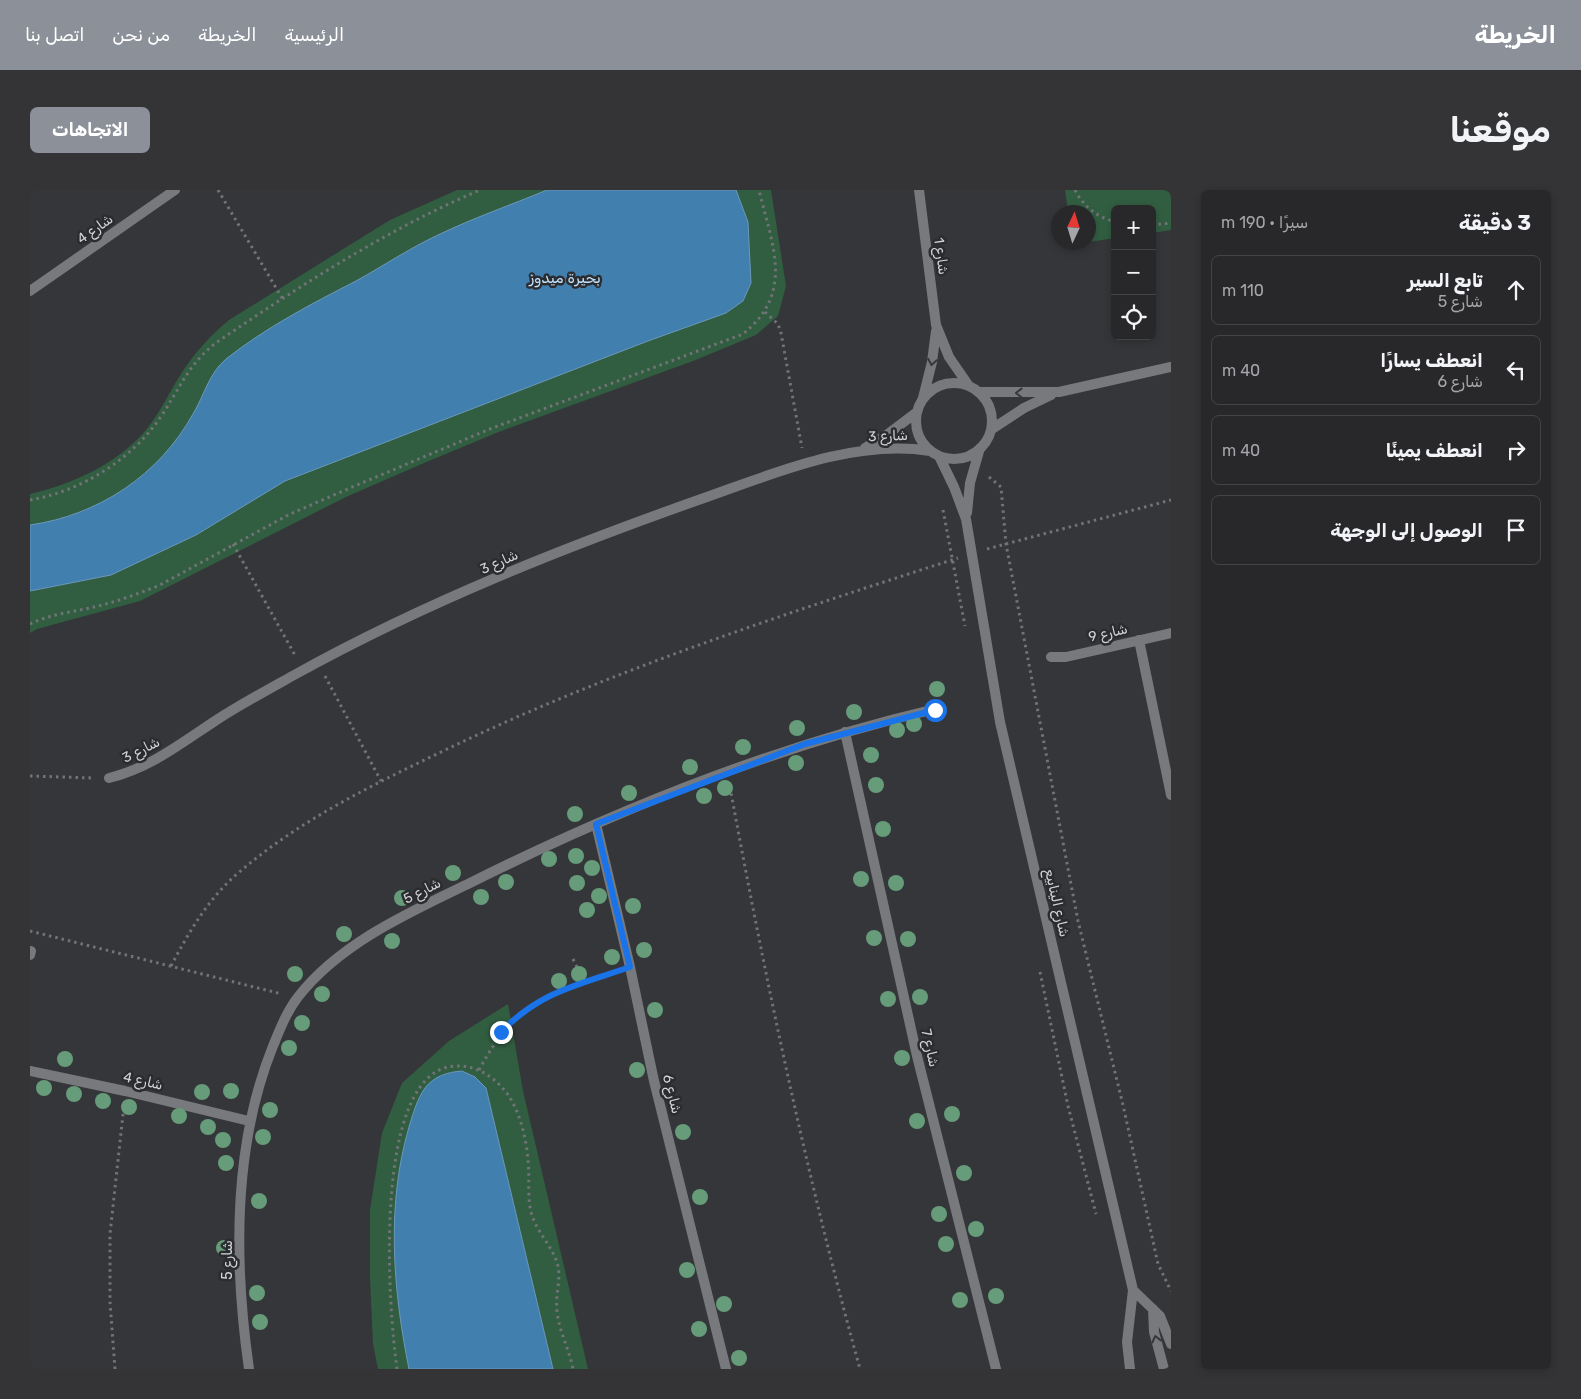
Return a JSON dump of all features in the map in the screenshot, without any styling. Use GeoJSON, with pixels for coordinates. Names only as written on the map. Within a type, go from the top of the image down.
{"type":"FeatureCollection","features":[{"type":"Feature","properties":{"kind":"street","name":"شارع 4"},"geometry":{"type":"LineString","coordinates":[[30,292],[175,190]]}},
{"type":"Feature","properties":{"kind":"street","name":"شارع 1"},"geometry":{"type":"LineString","coordinates":[[919,190],[936,325],[932,362],[923,398]]}},
{"type":"Feature","properties":{"kind":"street","name":"شارع 1"},"geometry":{"type":"LineString","coordinates":[[936,325],[949,357],[968,386]]}},
{"type":"Feature","properties":{"kind":"street"},"geometry":{"type":"LineString","coordinates":[[992,429],[990,408],[979,392],[968,386],[956,383],[943,384],[932,390],[923,398],[917,412],[918,434],[934,453],[953,459],[968,456],[980,448],[992,429],[1024,408],[1059,392],[1171,367]]}},
{"type":"Feature","properties":{"kind":"street"},"geometry":{"type":"LineString","coordinates":[[979,392],[1059,392]]}},
{"type":"Feature","properties":{"kind":"street"},"geometry":{"type":"LineString","coordinates":[[857,451],[888,434],[917,412]]}},
{"type":"Feature","properties":{"kind":"street","name":"شارع 3"},"geometry":{"type":"LineString","coordinates":[[109,778],[126,774],[158,759],[230,712],[317,662],[516,569],[659,514],[805,465],[857,451],[894,447],[934,453]]}},
{"type":"Feature","properties":{"kind":"street","name":"شارع الينابيع"},"geometry":{"type":"LineString","coordinates":[[966,519],[980,448]]}},
{"type":"Feature","properties":{"kind":"street","name":"شارع الينابيع"},"geometry":{"type":"LineString","coordinates":[[934,453],[954,487],[966,519],[1000,722],[1133,1290],[1127,1342],[1130,1369]]}},
{"type":"Feature","properties":{"kind":"street","name":"شارع 9"},"geometry":{"type":"LineString","coordinates":[[1051,658],[1066,657],[1171,633]]}},
{"type":"Feature","properties":{"kind":"street"},"geometry":{"type":"LineString","coordinates":[[1139,640],[1171,795]]}},
{"type":"Feature","properties":{"kind":"street","name":"شارع 5"},"geometry":{"type":"LineString","coordinates":[[249,1369],[242,1316],[240,1267],[244,1170],[250,1121],[262,1074],[280,1029],[298,998],[321,972],[372,933],[523,856],[596,824],[727,772],[845,732],[935,710]]}},
{"type":"Feature","properties":{"kind":"street","name":"شارع 7"},"geometry":{"type":"LineString","coordinates":[[845,732],[917,1056],[996,1369]]}},
{"type":"Feature","properties":{"kind":"street","name":"شارع 6"},"geometry":{"type":"LineString","coordinates":[[596,824],[630,967],[654,1081],[726,1369]]}},
{"type":"Feature","properties":{"kind":"street","name":"شارع 4"},"geometry":{"type":"LineString","coordinates":[[30,1071],[125,1091],[250,1121]]}},
{"type":"Feature","properties":{"kind":"street"},"geometry":{"type":"LineString","coordinates":[[1133,1290],[1164,1322],[1171,1344]]}},
{"type":"Feature","properties":{"kind":"street"},"geometry":{"type":"LineString","coordinates":[[1153,1309],[1154,1332],[1164,1369]]}},
{"type":"Feature","properties":{"kind":"path"},"geometry":{"type":"LineString","coordinates":[[218,190],[282,298]]}},
{"type":"Feature","properties":{"kind":"path"},"geometry":{"type":"LineString","coordinates":[[30,500],[74,486],[111,466],[131,450],[160,418],[192,364],[204,350],[343,260],[407,225],[480,190]]}},
{"type":"Feature","properties":{"kind":"path"},"geometry":{"type":"LineString","coordinates":[[30,624],[50,616],[100,606],[136,595],[290,514],[490,429],[729,341],[743,334],[765,312],[772,297],[775,264],[759,190]]}},
{"type":"Feature","properties":{"kind":"path"},"geometry":{"type":"LineString","coordinates":[[1075,190],[1087,206],[1097,214],[1111,220]]}},
{"type":"Feature","properties":{"kind":"path"},"geometry":{"type":"LineString","coordinates":[[1156,225],[1171,223]]}},
{"type":"Feature","properties":{"kind":"path"},"geometry":{"type":"LineString","coordinates":[[765,312],[778,324],[805,465]]}},
{"type":"Feature","properties":{"kind":"path"},"geometry":{"type":"LineString","coordinates":[[975,466],[1002,487],[1006,544],[1078,921],[1123,1105],[1158,1264],[1171,1291]]}},
{"type":"Feature","properties":{"kind":"path"},"geometry":{"type":"LineString","coordinates":[[171,966],[194,924],[210,902],[236,875],[282,839],[330,808],[381,781],[471,738],[654,660],[748,626],[971,554],[1171,500]]}},
{"type":"Feature","properties":{"kind":"path"},"geometry":{"type":"LineString","coordinates":[[233,544],[303,670]]}},
{"type":"Feature","properties":{"kind":"path"},"geometry":{"type":"LineString","coordinates":[[317,662],[381,781]]}},
{"type":"Feature","properties":{"kind":"path"},"geometry":{"type":"LineString","coordinates":[[727,772],[778,1035],[828,1248],[860,1369]]}},
{"type":"Feature","properties":{"kind":"path"},"geometry":{"type":"LineString","coordinates":[[30,776],[109,778]]}},
{"type":"Feature","properties":{"kind":"path"},"geometry":{"type":"LineString","coordinates":[[30,932],[298,998]]}},
{"type":"Feature","properties":{"kind":"path"},"geometry":{"type":"LineString","coordinates":[[573,959],[585,983]]}},
{"type":"Feature","properties":{"kind":"path"},"geometry":{"type":"LineString","coordinates":[[479,1070],[501,1032],[515,1018],[548,995],[630,967]]}},
{"type":"Feature","properties":{"kind":"path"},"geometry":{"type":"LineString","coordinates":[[397,1369],[389,1285],[389,1236],[392,1186],[400,1137],[406,1116],[425,1082],[436,1072],[458,1066],[479,1070],[494,1080],[506,1092],[521,1125],[528,1160],[531,1212],[537,1228],[554,1254],[558,1267],[557,1313],[573,1369]]}},
{"type":"Feature","properties":{"kind":"path"},"geometry":{"type":"LineString","coordinates":[[115,1369],[110,1302],[110,1234],[125,1091]]}},
{"type":"Feature","properties":{"kind":"green space","name":"بحيرة ميدوز"},"geometry":{"type":"Polygon","coordinates":[[[457,190],[771,190],[786,286],[778,316],[756,335],[693,361],[501,431],[346,497],[140,601],[37,629],[30,633],[30,494],[62,485],[78,478],[108,463],[122,453],[146,430],[193,357],[210,337],[229,320],[390,220],[457,190]]]}},
{"type":"Feature","properties":{"kind":"green space"},"geometry":{"type":"Polygon","coordinates":[[[1065,190],[1171,190],[1171,230],[1156,232],[1156,205],[1111,205],[1111,239],[1096,241],[1096,205],[1067,205],[1065,190]]]}},
{"type":"Feature","properties":{"kind":"green space"},"geometry":{"type":"Polygon","coordinates":[[[508,1004],[523,1091],[588,1369],[553,1369],[486,1088],[475,1077],[404,1145],[395,1225],[403,1337],[409,1369],[378,1369],[373,1344],[370,1278],[370,1210],[382,1133],[402,1083],[449,1041],[508,1004]]]}},
{"type":"Feature","properties":{"kind":"water","name":"بحيرة ميدوز"},"geometry":{"type":"Polygon","coordinates":[[[547,190],[736,190],[748,222],[751,283],[743,301],[726,313],[648,341],[285,481],[196,535],[111,575],[30,591],[30,525],[55,520],[103,502],[125,489],[145,473],[163,456],[179,436],[197,407],[215,371],[226,359],[256,337],[289,317],[407,251],[465,223],[547,190]]]}},
{"type":"Feature","properties":{"kind":"water"},"geometry":{"type":"Polygon","coordinates":[[[462,1071],[475,1077],[486,1088],[553,1369],[409,1369],[399,1309],[394,1248],[397,1187],[402,1157],[414,1112],[425,1088],[442,1075],[462,1071]]]}},
{"type":"Feature","properties":{"kind":"route"},"geometry":{"type":"LineString","coordinates":[[501,1032],[531,1005],[548,995],[630,967],[596,824],[766,757],[845,732],[935,710]]}}]}
